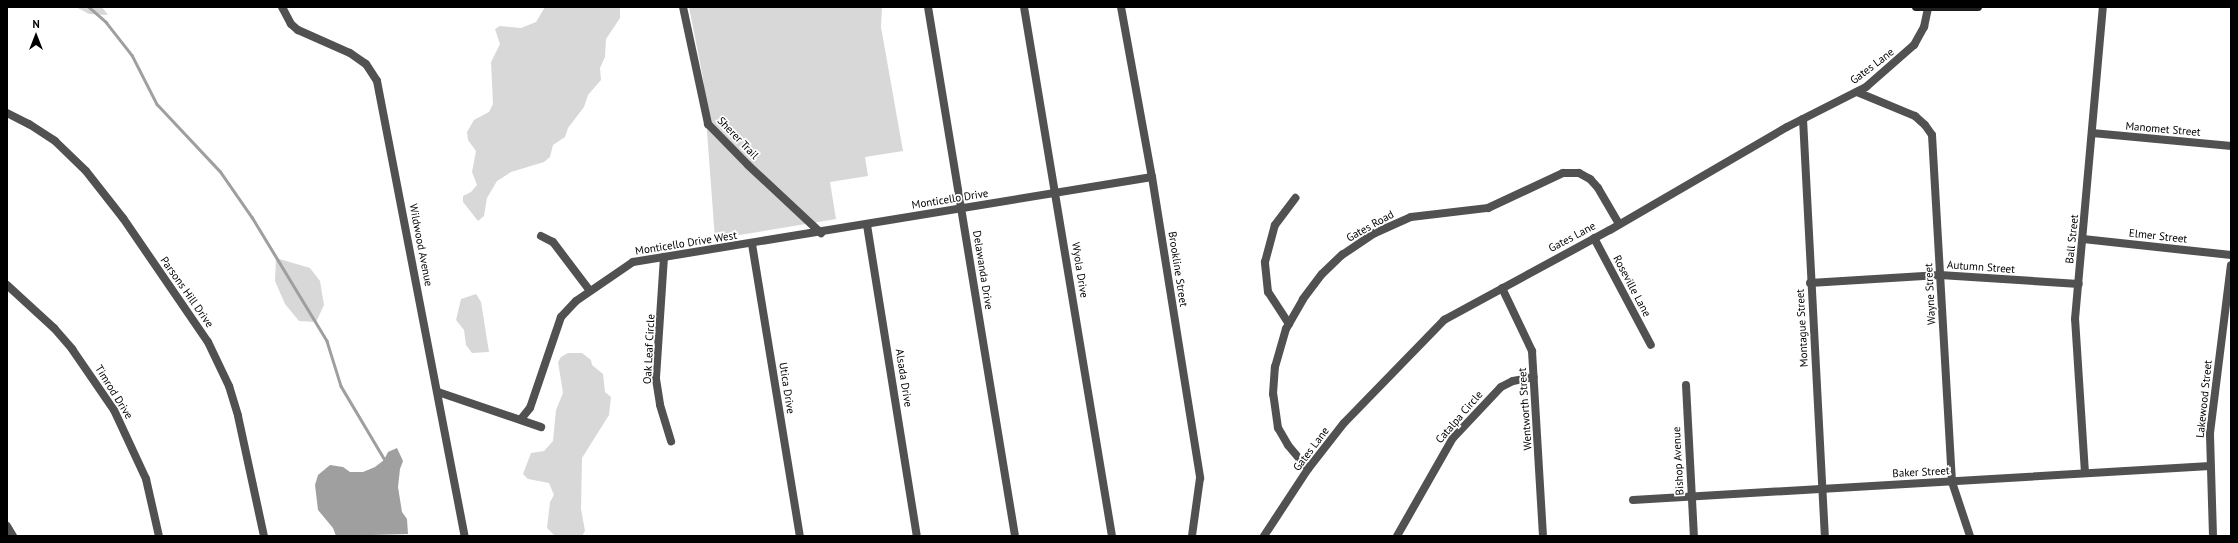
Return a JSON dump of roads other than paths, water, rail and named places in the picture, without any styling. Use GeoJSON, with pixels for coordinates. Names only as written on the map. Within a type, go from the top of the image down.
{"type":"FeatureCollection","features":[{"type":"Feature","properties":{"kind":"main road"},"geometry":{"type":"LineString","coordinates":[[1916,7],[1978,7]]}},
{"type":"Feature","properties":{"kind":"street","name":"Wildwood Avenue"},"geometry":{"type":"LineString","coordinates":[[282,7],[291,24],[298,30],[350,52],[366,64],[377,81],[465,536]]}},
{"type":"Feature","properties":{"kind":"street","name":"Sherer Trail"},"geometry":{"type":"LineString","coordinates":[[683,7],[708,124],[748,165],[821,232]]}},
{"type":"Feature","properties":{"kind":"street","name":"Delawanda Drive"},"geometry":{"type":"LineString","coordinates":[[928,7],[1015,536]]}},
{"type":"Feature","properties":{"kind":"street","name":"Wyola Drive"},"geometry":{"type":"LineString","coordinates":[[1024,7],[1057,193],[1112,536]]}},
{"type":"Feature","properties":{"kind":"street","name":"Brookline Street"},"geometry":{"type":"LineString","coordinates":[[1121,7],[1152,177],[1200,478],[1192,536]]}},
{"type":"Feature","properties":{"kind":"street","name":"Ball Street"},"geometry":{"type":"LineString","coordinates":[[2085,474],[2075,319],[2103,7]]}},
{"type":"Feature","properties":{"kind":"street","name":"Gates Lane"},"geometry":{"type":"LineString","coordinates":[[1264,536],[1308,468],[1344,423],[1444,320],[1620,224],[1803,119],[1857,92],[1905,55],[1914,45],[1924,28],[1928,8]]}},
{"type":"Feature","properties":{"kind":"street","name":"Wayne Street"},"geometry":{"type":"LineString","coordinates":[[1857,92],[1915,116],[1931,132],[1934,143],[1952,482],[1970,536]]}},
{"type":"Feature","properties":{"kind":"street","name":"Parsons Hill Drive"},"geometry":{"type":"LineString","coordinates":[[7,113],[29,124],[55,141],[86,171],[123,218],[208,342],[226,380],[238,416],[264,536]]}},
{"type":"Feature","properties":{"kind":"street","name":"Montague Street"},"geometry":{"type":"LineString","coordinates":[[1803,119],[1810,283],[1825,536]]}},
{"type":"Feature","properties":{"kind":"street","name":"Manomet Street"},"geometry":{"type":"LineString","coordinates":[[2092,133],[2231,146]]}},
{"type":"Feature","properties":{"kind":"street","name":"Gates Road"},"geometry":{"type":"LineString","coordinates":[[1308,468],[1281,434],[1275,412],[1275,366],[1289,324],[1315,282],[1342,255],[1375,233],[1411,217],[1488,208],[1514,197],[1551,176],[1568,172],[1582,175],[1598,188],[1620,224]]}},
{"type":"Feature","properties":{"kind":"street","name":"Monticello Drive"},"geometry":{"type":"LineString","coordinates":[[752,244],[1152,177]]}},
{"type":"Feature","properties":{"kind":"street"},"geometry":{"type":"LineString","coordinates":[[1289,324],[1268,292],[1265,262],[1275,225],[1295,198]]}},
{"type":"Feature","properties":{"kind":"street","name":"Alsada Drive"},"geometry":{"type":"LineString","coordinates":[[867,225],[917,536]]}},
{"type":"Feature","properties":{"kind":"street"},"geometry":{"type":"LineString","coordinates":[[541,236],[553,242],[590,291]]}},
{"type":"Feature","properties":{"kind":"street","name":"Roseville Lane"},"geometry":{"type":"LineString","coordinates":[[1594,238],[1651,345]]}},
{"type":"Feature","properties":{"kind":"street","name":"Elmer Street"},"geometry":{"type":"LineString","coordinates":[[2083,239],[2231,255]]}},
{"type":"Feature","properties":{"kind":"street","name":"Monticello Drive West"},"geometry":{"type":"LineString","coordinates":[[521,419],[530,408],[561,317],[590,291],[631,263],[752,244]]}},
{"type":"Feature","properties":{"kind":"street","name":"Utica Drive"},"geometry":{"type":"LineString","coordinates":[[752,244],[800,536]]}},
{"type":"Feature","properties":{"kind":"street","name":"Oak Leaf Circle"},"geometry":{"type":"LineString","coordinates":[[664,258],[656,379],[660,405],[671,441]]}},
{"type":"Feature","properties":{"kind":"street","name":"Lakewood Street"},"geometry":{"type":"LineString","coordinates":[[2213,536],[2210,433],[2231,265]]}},
{"type":"Feature","properties":{"kind":"street","name":"Autumn Street"},"geometry":{"type":"LineString","coordinates":[[1810,283],[1940,275],[2079,284]]}},
{"type":"Feature","properties":{"kind":"street","name":"Timrod Drive"},"geometry":{"type":"LineString","coordinates":[[7,285],[54,328],[72,349],[114,410],[144,473],[159,536]]}},
{"type":"Feature","properties":{"kind":"street","name":"Wentworth Street"},"geometry":{"type":"LineString","coordinates":[[1502,288],[1531,347],[1543,536]]}},
{"type":"Feature","properties":{"kind":"street","name":"Catalpa Circle"},"geometry":{"type":"LineString","coordinates":[[1397,536],[1453,438],[1501,387],[1514,381],[1534,377]]}},
{"type":"Feature","properties":{"kind":"street","name":"Bishop Avenue"},"geometry":{"type":"LineString","coordinates":[[1686,385],[1694,536]]}},
{"type":"Feature","properties":{"kind":"street"},"geometry":{"type":"LineString","coordinates":[[438,392],[541,427]]}},
{"type":"Feature","properties":{"kind":"street","name":"Baker Street"},"geometry":{"type":"LineString","coordinates":[[1633,500],[2210,466]]}},
{"type":"Feature","properties":{"kind":"street"},"geometry":{"type":"LineString","coordinates":[[7,526],[13,536]]}},
{"type":"Feature","properties":{"kind":"waterway"},"geometry":{"type":"LineString","coordinates":[[89,7],[106,22],[132,55],[157,104],[220,171],[252,217],[327,341],[341,386],[385,460]]}}]}
